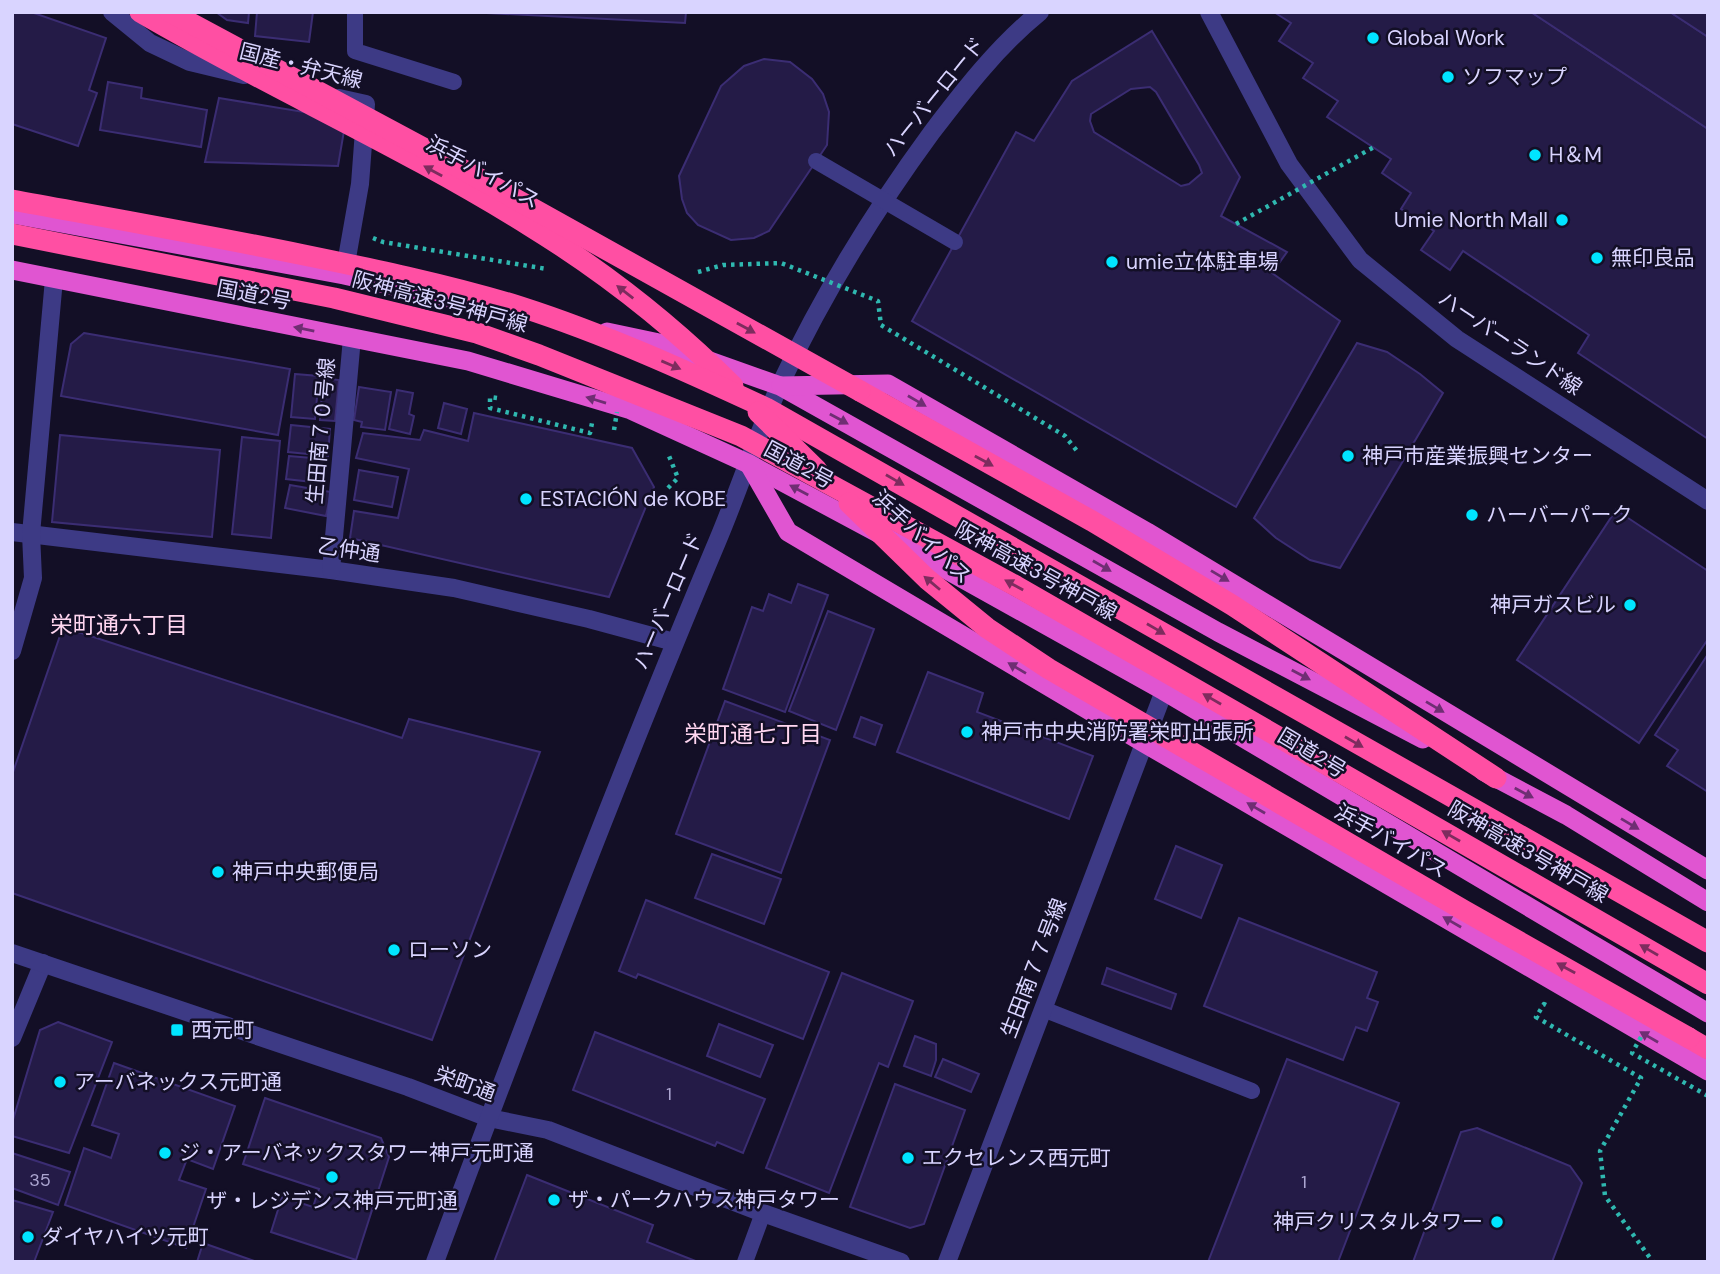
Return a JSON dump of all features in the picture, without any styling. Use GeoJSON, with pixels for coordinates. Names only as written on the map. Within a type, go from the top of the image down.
{"type":"FeatureCollection","features":[{"type":"Feature","properties":{"kind":"highway","name":"浜手バイパス"},"geometry":{"type":"LineString","coordinates":[[140,12],[201,48],[529,225],[595,269],[661,320],[723,377],[927,579],[987,628],[1049,669],[1708,1049]]}},
{"type":"Feature","properties":{"kind":"highway","name":"浜手バイパス"},"geometry":{"type":"LineString","coordinates":[[170,12],[444,159],[1092,521],[1232,605],[1496,778]]}},
{"type":"Feature","properties":{"kind":"highway","name":"阪神高速3号神戸線"},"geometry":{"type":"LineString","coordinates":[[12,201],[244,243],[450,288],[520,307],[595,333],[677,367],[766,408],[1708,942]]}},
{"type":"Feature","properties":{"kind":"highway","name":"国道2号"},"geometry":{"type":"LineString","coordinates":[[12,214],[344,275],[659,343],[779,386],[1219,632],[1566,815],[1708,902]]}},
{"type":"Feature","properties":{"kind":"highway","name":"阪神高速3号神戸線"},"geometry":{"type":"LineString","coordinates":[[12,234],[334,298],[477,333],[741,436],[1016,586],[1708,984]]}},
{"type":"Feature","properties":{"kind":"highway","name":"国道2号"},"geometry":{"type":"LineString","coordinates":[[12,270],[468,360],[631,410],[749,464],[949,571],[1164,691],[1708,1013]]}},
{"type":"Feature","properties":{"kind":"highway"},"geometry":{"type":"LineString","coordinates":[[779,386],[888,384],[1147,532],[1708,870]]}},
{"type":"Feature","properties":{"kind":"highway"},"geometry":{"type":"LineString","coordinates":[[749,464],[788,532],[1708,1071]]}},
{"type":"Feature","properties":{"kind":"street","name":"国産・弁天線"},"geometry":{"type":"LineString","coordinates":[[113,12],[150,43],[190,62],[366,104],[360,184],[344,275]]}},
{"type":"Feature","properties":{"kind":"street","name":"ハーバーロード"},"geometry":{"type":"LineString","coordinates":[[435,1262],[674,642],[779,386],[843,267],[895,183],[964,89],[1040,12]]}},
{"type":"Feature","properties":{"kind":"street","name":"ハーバーランド線"},"geometry":{"type":"LineString","coordinates":[[1209,12],[1289,164],[1360,260],[1457,340],[1708,501]]}},
{"type":"Feature","properties":{"kind":"street"},"geometry":{"type":"LineString","coordinates":[[12,652],[33,578],[31,534],[54,279]]}},
{"type":"Feature","properties":{"kind":"street","name":"生田南７０号線"},"geometry":{"type":"LineString","coordinates":[[331,570],[352,338]]}},
{"type":"Feature","properties":{"kind":"street","name":"乙仲通"},"geometry":{"type":"LineString","coordinates":[[12,532],[331,570],[454,588],[674,642]]}},
{"type":"Feature","properties":{"kind":"street","name":"生田南７７号線"},"geometry":{"type":"LineString","coordinates":[[947,1262],[1164,691]]}},
{"type":"Feature","properties":{"kind":"street","name":"栄町通"},"geometry":{"type":"LineString","coordinates":[[12,953],[408,1087],[489,1118],[548,1130],[763,1213],[901,1262]]}},
{"type":"Feature","properties":{"kind":"street"},"geometry":{"type":"LineString","coordinates":[[12,1038],[43,963]]}},
{"type":"Feature","properties":{"kind":"lane"},"geometry":{"type":"LineString","coordinates":[[355,12],[355,51],[454,82]]}},
{"type":"Feature","properties":{"kind":"lane"},"geometry":{"type":"LineString","coordinates":[[816,161],[955,242]]}},
{"type":"Feature","properties":{"kind":"lane"},"geometry":{"type":"LineString","coordinates":[[1043,1009],[1252,1090]]}},
{"type":"Feature","properties":{"kind":"lane"},"geometry":{"type":"LineString","coordinates":[[745,1262],[763,1213]]}},
{"type":"Feature","properties":{"kind":"path"},"geometry":{"type":"LineString","coordinates":[[1236,224],[1374,147]]}},
{"type":"Feature","properties":{"kind":"path"},"geometry":{"type":"LineString","coordinates":[[383,242],[485,260]]}},
{"type":"Feature","properties":{"kind":"path"},"geometry":{"type":"LineString","coordinates":[[881,325],[1065,436],[1077,451]]}},
{"type":"Feature","properties":{"kind":"path"},"geometry":{"type":"LineString","coordinates":[[502,399],[490,397],[490,408],[590,433],[590,421],[614,430]]}},
{"type":"Feature","properties":{"kind":"path"},"geometry":{"type":"LineString","coordinates":[[668,488],[678,478]]}},
{"type":"Feature","properties":{"kind":"path"},"geometry":{"type":"LineString","coordinates":[[1555,1010],[1544,1004],[1536,1017],[1641,1079],[1600,1151],[1605,1196],[1653,1262]]}},
{"type":"Feature","properties":{"kind":"path"},"geometry":{"type":"LineString","coordinates":[[1621,1047],[1632,1053]]}},
{"type":"Feature","properties":{"kind":"building"},"geometry":{"type":"Polygon","coordinates":[[[12,12],[31,12],[106,38],[89,90],[97,93],[78,146],[12,124],[12,12]]]}},
{"type":"Feature","properties":{"kind":"building"},"geometry":{"type":"Polygon","coordinates":[[[216,12],[249,12],[248,23],[227,20],[216,12]]]}},
{"type":"Feature","properties":{"kind":"building"},"geometry":{"type":"Polygon","coordinates":[[[257,12],[313,12],[309,42],[255,36],[257,12]]]}},
{"type":"Feature","properties":{"kind":"building"},"geometry":{"type":"Polygon","coordinates":[[[467,12],[686,12],[685,23],[467,12]]]}},
{"type":"Feature","properties":{"kind":"building","name":"Umie North Mall"},"geometry":{"type":"Polygon","coordinates":[[[1274,12],[1531,12],[1708,129],[1708,439],[1578,353],[1589,335],[1463,251],[1450,270],[1421,250],[1434,231],[1401,209],[1411,193],[1382,173],[1391,159],[1327,117],[1338,101],[1303,78],[1313,63],[1279,41],[1291,23],[1274,12]]]}},
{"type":"Feature","properties":{"kind":"building"},"geometry":{"type":"Polygon","coordinates":[[[1531,12],[1670,12],[1708,37],[1708,129],[1531,12]]]}},
{"type":"Feature","properties":{"kind":"building"},"geometry":{"type":"Polygon","coordinates":[[[1670,12],[1708,12],[1708,37],[1670,12]]]}},
{"type":"Feature","properties":{"kind":"building","name":"umie立体駐車場"},"geometry":{"type":"Polygon","coordinates":[[[1152,31],[1240,177],[1221,216],[1287,252],[1272,273],[1340,321],[1236,507],[912,321],[1016,132],[1034,141],[1072,81],[1152,31]],[[1150,87],[1131,89],[1091,114],[1090,121],[1094,132],[1181,186],[1189,184],[1202,173],[1156,92],[1150,87]]]}},
{"type":"Feature","properties":{"kind":"building"},"geometry":{"type":"Polygon","coordinates":[[[764,59],[790,62],[812,79],[823,94],[829,112],[827,145],[769,231],[754,238],[731,240],[698,225],[687,213],[679,176],[721,86],[744,66],[764,59]]]}},
{"type":"Feature","properties":{"kind":"building"},"geometry":{"type":"Polygon","coordinates":[[[108,82],[142,88],[141,98],[207,110],[201,147],[100,130],[108,82]]]}},
{"type":"Feature","properties":{"kind":"building"},"geometry":{"type":"Polygon","coordinates":[[[219,98],[346,119],[338,166],[205,162],[219,98]]]}},
{"type":"Feature","properties":{"kind":"building"},"geometry":{"type":"Polygon","coordinates":[[[84,333],[290,369],[278,435],[61,396],[71,344],[84,333]]]}},
{"type":"Feature","properties":{"kind":"building","name":"神戸市産業振興センター"},"geometry":{"type":"Polygon","coordinates":[[[1357,343],[1387,352],[1443,393],[1340,568],[1310,560],[1276,538],[1254,518],[1357,343]]]}},
{"type":"Feature","properties":{"kind":"building"},"geometry":{"type":"Polygon","coordinates":[[[295,374],[319,376],[315,419],[291,417],[295,374]]]}},
{"type":"Feature","properties":{"kind":"building"},"geometry":{"type":"Polygon","coordinates":[[[323,378],[339,380],[335,421],[320,420],[323,378]]]}},
{"type":"Feature","properties":{"kind":"building"},"geometry":{"type":"Polygon","coordinates":[[[359,387],[391,392],[385,430],[361,427],[362,422],[354,420],[359,387]]]}},
{"type":"Feature","properties":{"kind":"building"},"geometry":{"type":"Polygon","coordinates":[[[397,390],[413,393],[409,414],[414,416],[410,434],[389,429],[397,390]]]}},
{"type":"Feature","properties":{"kind":"building"},"geometry":{"type":"Polygon","coordinates":[[[444,403],[467,409],[461,434],[438,428],[444,403]]]}},
{"type":"Feature","properties":{"kind":"building","name":"ESTACIÓN de KOBE"},"geometry":{"type":"Polygon","coordinates":[[[474,413],[632,448],[654,487],[609,597],[350,538],[354,511],[398,518],[409,469],[356,458],[363,433],[420,440],[424,430],[468,441],[474,413]]]}},
{"type":"Feature","properties":{"kind":"building"},"geometry":{"type":"Polygon","coordinates":[[[291,425],[330,429],[328,456],[288,452],[291,425]]]}},
{"type":"Feature","properties":{"kind":"building"},"geometry":{"type":"Polygon","coordinates":[[[60,435],[220,450],[212,537],[52,522],[60,435]]]}},
{"type":"Feature","properties":{"kind":"building"},"geometry":{"type":"Polygon","coordinates":[[[242,437],[280,441],[271,538],[232,534],[242,437]]]}},
{"type":"Feature","properties":{"kind":"building"},"geometry":{"type":"Polygon","coordinates":[[[289,456],[323,459],[321,483],[286,479],[289,456]]]}},
{"type":"Feature","properties":{"kind":"building"},"geometry":{"type":"Polygon","coordinates":[[[359,470],[398,477],[392,507],[354,500],[359,470]]]}},
{"type":"Feature","properties":{"kind":"building"},"geometry":{"type":"Polygon","coordinates":[[[290,485],[331,492],[326,516],[285,508],[290,485]]]}},
{"type":"Feature","properties":{"kind":"building","name":"神戸ガスビル"},"geometry":{"type":"Polygon","coordinates":[[[1616,510],[1708,571],[1708,639],[1639,743],[1517,660],[1616,510]]]}},
{"type":"Feature","properties":{"kind":"building"},"geometry":{"type":"Polygon","coordinates":[[[798,584],[828,595],[785,712],[723,689],[752,607],[763,611],[769,594],[791,603],[798,584]]]}},
{"type":"Feature","properties":{"kind":"building"},"geometry":{"type":"Polygon","coordinates":[[[828,611],[874,629],[836,730],[789,711],[828,611]]]}},
{"type":"Feature","properties":{"kind":"building","name":"神戸中央郵便局"},"geometry":{"type":"Polygon","coordinates":[[[63,627],[402,738],[409,719],[540,752],[432,1040],[12,893],[12,775],[63,627]]]}},
{"type":"Feature","properties":{"kind":"building"},"geometry":{"type":"Polygon","coordinates":[[[1708,654],[1708,792],[1667,766],[1678,750],[1655,735],[1708,654]]]}},
{"type":"Feature","properties":{"kind":"building","name":"神戸市中央消防署栄町出張所"},"geometry":{"type":"Polygon","coordinates":[[[928,672],[983,693],[977,712],[1093,756],[1069,819],[897,752],[928,672]]]}},
{"type":"Feature","properties":{"kind":"building"},"geometry":{"type":"Polygon","coordinates":[[[725,701],[830,740],[781,873],[676,834],[725,701]]]}},
{"type":"Feature","properties":{"kind":"building"},"geometry":{"type":"Polygon","coordinates":[[[861,717],[882,725],[875,745],[854,737],[861,717]]]}},
{"type":"Feature","properties":{"kind":"building"},"geometry":{"type":"Polygon","coordinates":[[[1176,846],[1222,865],[1201,918],[1155,899],[1176,846]]]}},
{"type":"Feature","properties":{"kind":"building"},"geometry":{"type":"Polygon","coordinates":[[[712,854],[781,879],[764,924],[695,898],[712,854]]]}},
{"type":"Feature","properties":{"kind":"building"},"geometry":{"type":"Polygon","coordinates":[[[646,900],[829,972],[803,1039],[638,974],[636,978],[619,971],[646,900]]]}},
{"type":"Feature","properties":{"kind":"building"},"geometry":{"type":"Polygon","coordinates":[[[1239,918],[1377,972],[1367,998],[1378,1002],[1367,1031],[1356,1027],[1343,1060],[1204,1006],[1239,918]]]}},
{"type":"Feature","properties":{"kind":"building"},"geometry":{"type":"Polygon","coordinates":[[[1107,968],[1176,994],[1171,1009],[1102,984],[1107,968]]]}},
{"type":"Feature","properties":{"kind":"building"},"geometry":{"type":"Polygon","coordinates":[[[842,973],[913,1001],[888,1067],[879,1063],[829,1193],[766,1168],[842,973]]]}},
{"type":"Feature","properties":{"kind":"building","name":"アーバネックス元町通"},"geometry":{"type":"Polygon","coordinates":[[[58,1022],[112,1042],[69,1153],[12,1136],[12,1123],[40,1030],[58,1022]]]}},
{"type":"Feature","properties":{"kind":"building"},"geometry":{"type":"Polygon","coordinates":[[[719,1024],[773,1045],[760,1077],[707,1056],[719,1024]]]}},
{"type":"Feature","properties":{"kind":"building"},"geometry":{"type":"Polygon","coordinates":[[[595,1032],[765,1099],[743,1153],[717,1142],[715,1146],[573,1090],[595,1032]]]}},
{"type":"Feature","properties":{"kind":"building"},"geometry":{"type":"Polygon","coordinates":[[[915,1036],[936,1044],[936,1060],[931,1076],[904,1066],[915,1036]]]}},
{"type":"Feature","properties":{"kind":"building"},"geometry":{"type":"Polygon","coordinates":[[[943,1059],[979,1074],[971,1092],[935,1077],[943,1059]]]}},
{"type":"Feature","properties":{"kind":"building"},"geometry":{"type":"Polygon","coordinates":[[[1287,1059],[1399,1103],[1338,1262],[1208,1262],[1287,1059]]]}},
{"type":"Feature","properties":{"kind":"building","name":"ジ・アーバネックスタワー神戸元町通"},"geometry":{"type":"Polygon","coordinates":[[[114,1063],[235,1106],[213,1169],[187,1159],[179,1180],[206,1189],[186,1248],[65,1205],[84,1148],[111,1158],[119,1134],[92,1125],[114,1063]]]}},
{"type":"Feature","properties":{"kind":"building","name":"エクセレンス西元町"},"geometry":{"type":"Polygon","coordinates":[[[895,1084],[965,1110],[924,1224],[910,1228],[850,1207],[895,1084]]]}},
{"type":"Feature","properties":{"kind":"building","name":"ザ・レジデンス神戸元町通"},"geometry":{"type":"Polygon","coordinates":[[[265,1098],[381,1138],[389,1157],[356,1260],[271,1232],[282,1197],[313,1207],[319,1189],[243,1164],[265,1098]]]}},
{"type":"Feature","properties":{"kind":"building","name":"神戸クリスタルタワー"},"geometry":{"type":"Polygon","coordinates":[[[1477,1128],[1570,1166],[1582,1183],[1552,1262],[1413,1262],[1461,1132],[1477,1128]]]}},
{"type":"Feature","properties":{"kind":"building"},"geometry":{"type":"Polygon","coordinates":[[[12,1153],[70,1172],[58,1205],[12,1188],[12,1153]]]}},
{"type":"Feature","properties":{"kind":"building","name":"ザ・パークハウス神戸タワー"},"geometry":{"type":"Polygon","coordinates":[[[527,1175],[653,1225],[647,1242],[698,1262],[494,1262],[527,1175]]]}},
{"type":"Feature","properties":{"kind":"building","name":"ダイヤハイツ元町"},"geometry":{"type":"Polygon","coordinates":[[[12,1200],[53,1212],[34,1262],[12,1261],[12,1200]]]}},
{"type":"Feature","properties":{"kind":"building"},"geometry":{"type":"Polygon","coordinates":[[[203,1243],[257,1262],[197,1262],[203,1243]]]}},
{"type":"Feature","properties":{"kind":"place","name":"Global Work"},"geometry":{"type":"Point","coordinates":[1373,38]}},
{"type":"Feature","properties":{"kind":"place","name":"ソフマップ"},"geometry":{"type":"Point","coordinates":[1448,77]}},
{"type":"Feature","properties":{"kind":"place","name":"H＆M"},"geometry":{"type":"Point","coordinates":[1535,155]}},
{"type":"Feature","properties":{"kind":"place","name":"Umie North Mall"},"geometry":{"type":"Point","coordinates":[1562,220]}},
{"type":"Feature","properties":{"kind":"place","name":"無印良品"},"geometry":{"type":"Point","coordinates":[1597,258]}},
{"type":"Feature","properties":{"kind":"place","name":"umie立体駐車場"},"geometry":{"type":"Point","coordinates":[1112,262]}},
{"type":"Feature","properties":{"kind":"place","name":"神戸市産業振興センター"},"geometry":{"type":"Point","coordinates":[1348,456]}},
{"type":"Feature","properties":{"kind":"place","name":"ESTACIÓN de KOBE"},"geometry":{"type":"Point","coordinates":[526,499]}},
{"type":"Feature","properties":{"kind":"place","name":"ハーバーパーク"},"geometry":{"type":"Point","coordinates":[1472,515]}},
{"type":"Feature","properties":{"kind":"place","name":"神戸ガスビル"},"geometry":{"type":"Point","coordinates":[1630,605]}},
{"type":"Feature","properties":{"kind":"place","name":"神戸市中央消防署栄町出張所"},"geometry":{"type":"Point","coordinates":[967,732]}},
{"type":"Feature","properties":{"kind":"place","name":"神戸中央郵便局"},"geometry":{"type":"Point","coordinates":[218,872]}},
{"type":"Feature","properties":{"kind":"place","name":"ローソン"},"geometry":{"type":"Point","coordinates":[394,950]}},
{"type":"Feature","properties":{"kind":"place","name":"西元町"},"geometry":{"type":"Point","coordinates":[177,1030]}},
{"type":"Feature","properties":{"kind":"place","name":"アーバネックス元町通"},"geometry":{"type":"Point","coordinates":[60,1082]}},
{"type":"Feature","properties":{"kind":"place","name":"ジ・アーバネックスタワー神戸元町通"},"geometry":{"type":"Point","coordinates":[165,1153]}},
{"type":"Feature","properties":{"kind":"place","name":"エクセレンス西元町"},"geometry":{"type":"Point","coordinates":[908,1158]}},
{"type":"Feature","properties":{"kind":"place","name":"ザ・レジデンス神戸元町通"},"geometry":{"type":"Point","coordinates":[332,1177]}},
{"type":"Feature","properties":{"kind":"place","name":"ザ・パークハウス神戸タワー"},"geometry":{"type":"Point","coordinates":[554,1200]}},
{"type":"Feature","properties":{"kind":"place","name":"神戸クリスタルタワー"},"geometry":{"type":"Point","coordinates":[1497,1222]}},
{"type":"Feature","properties":{"kind":"place","name":"ダイヤハイツ元町"},"geometry":{"type":"Point","coordinates":[28,1237]}},
{"type":"Feature","properties":{"kind":"district","name":"栄町通六丁目"},"geometry":{"type":"Point","coordinates":[119,625]}},
{"type":"Feature","properties":{"kind":"district","name":"栄町通七丁目"},"geometry":{"type":"Point","coordinates":[753,734]}}]}
